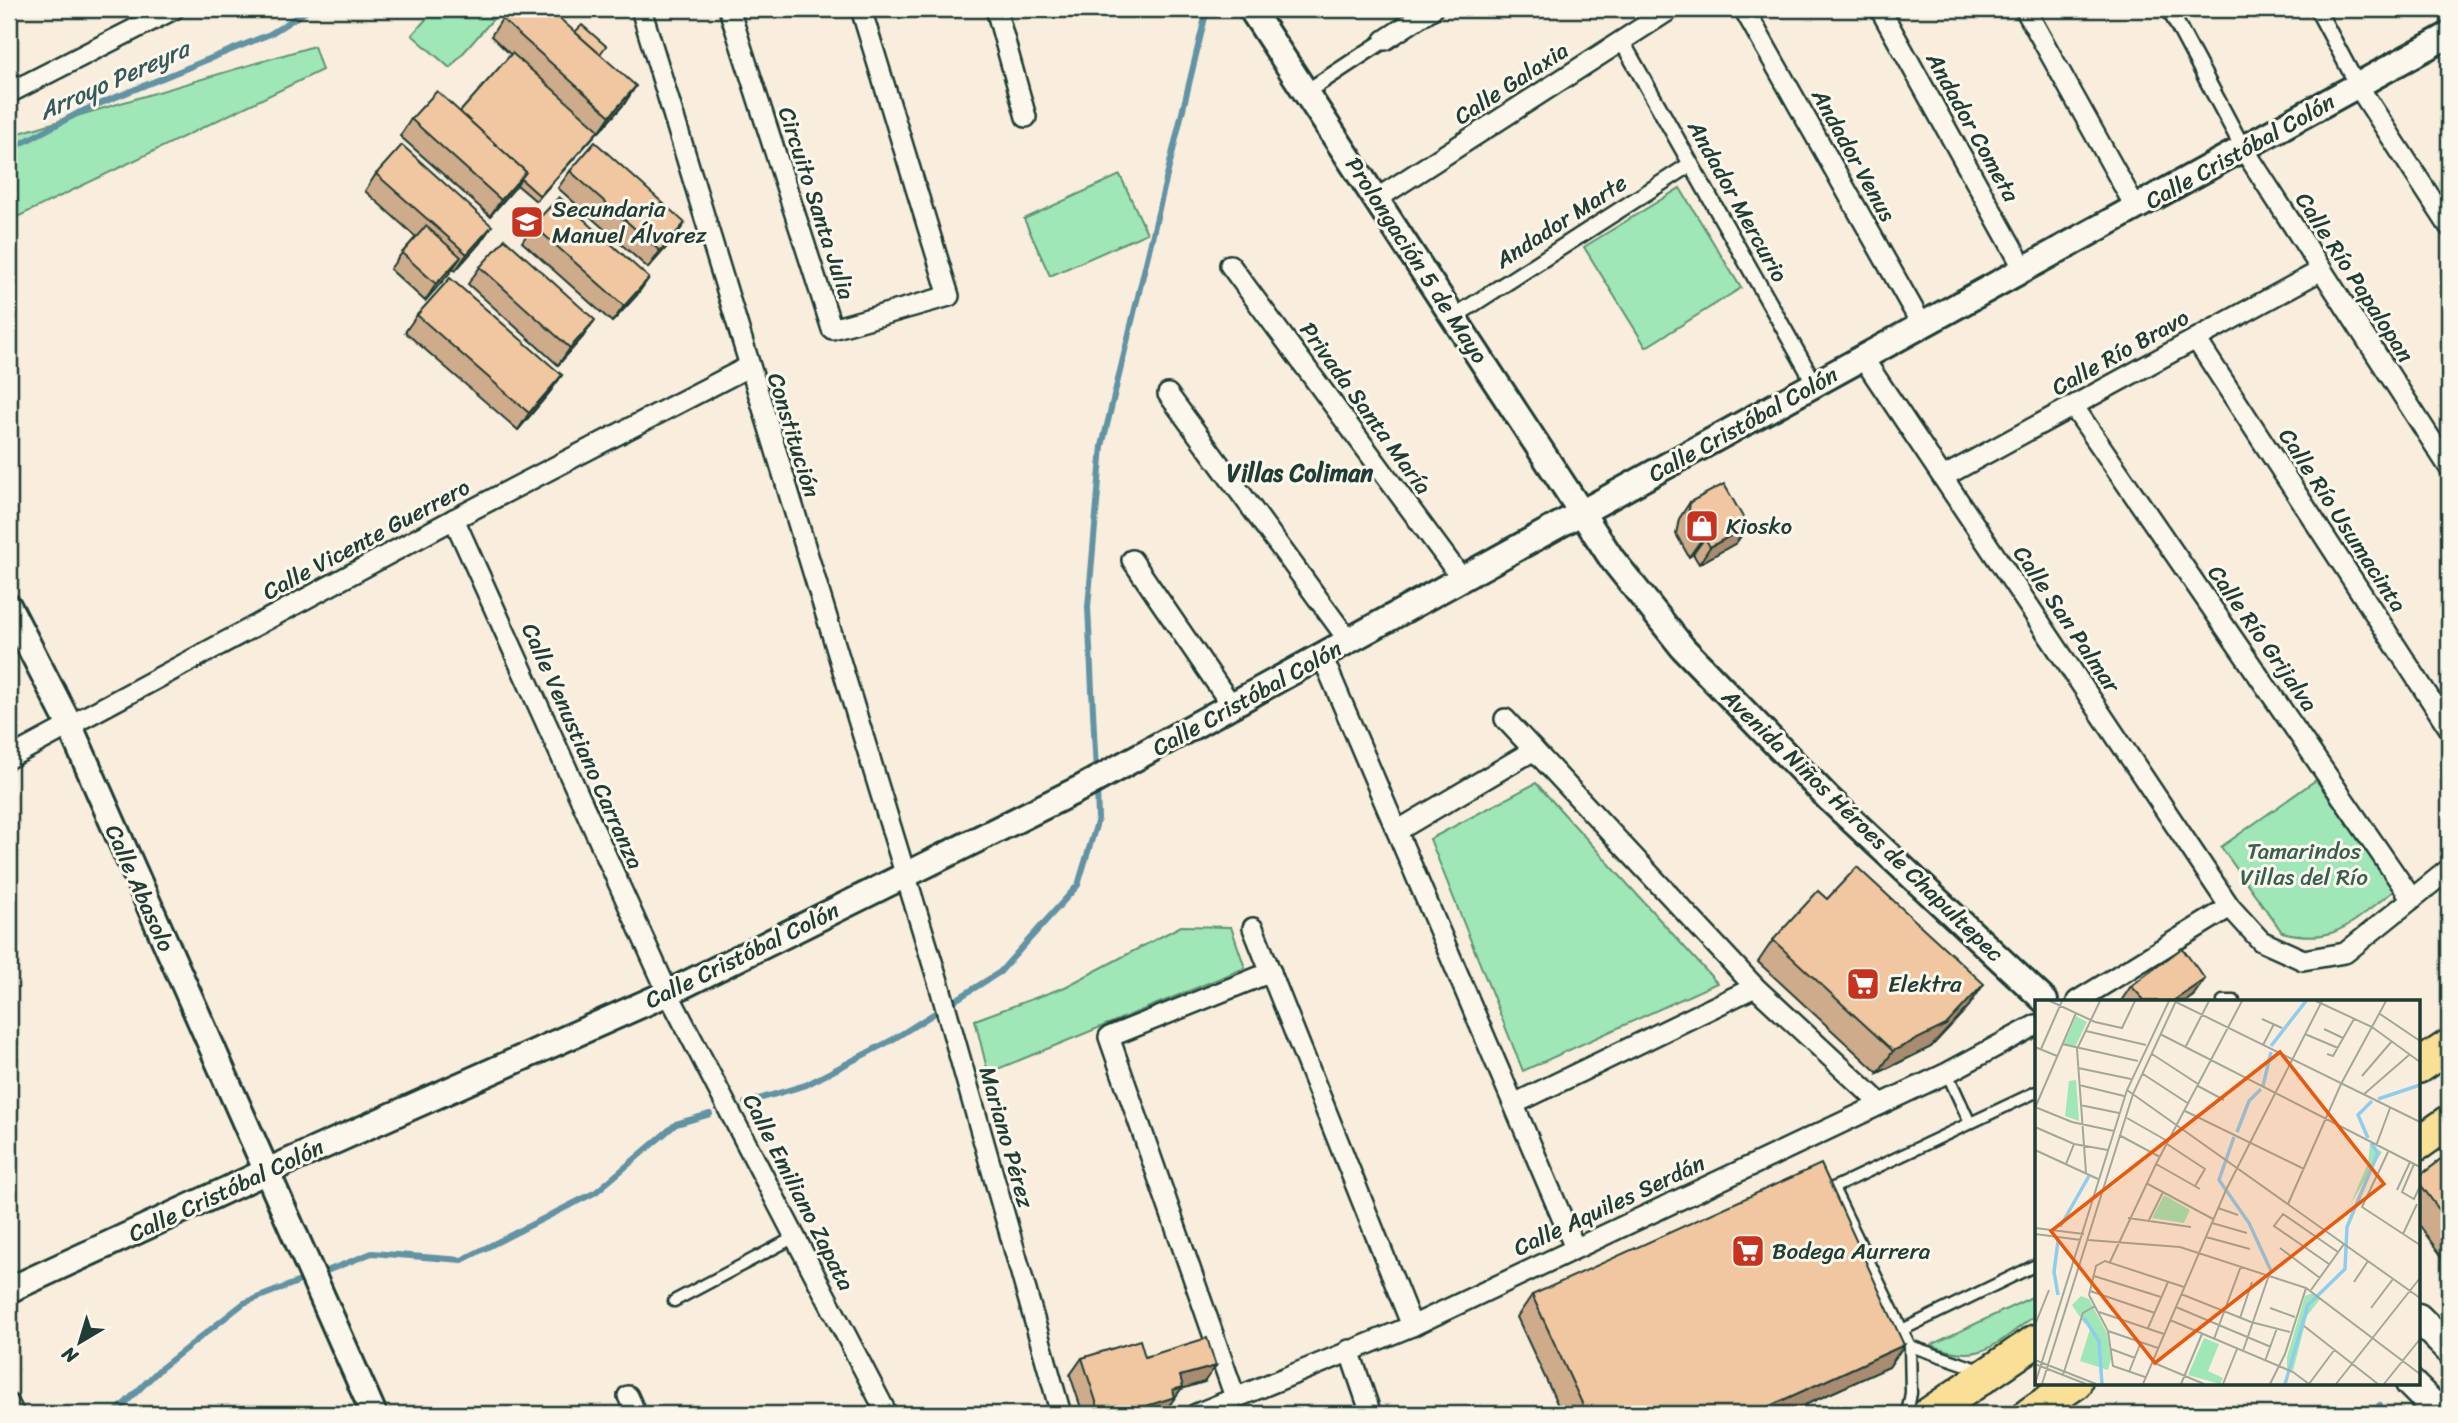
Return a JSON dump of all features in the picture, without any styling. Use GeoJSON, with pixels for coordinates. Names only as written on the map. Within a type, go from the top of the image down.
{"type":"FeatureCollection","features":[{"type":"Feature","properties":{"kind":"main road"},"geometry":{"type":"LineString","coordinates":[[2420,1066],[2449,1046]]}},
{"type":"Feature","properties":{"kind":"main road"},"geometry":{"type":"LineString","coordinates":[[2420,1143],[2449,1122]]}},
{"type":"Feature","properties":{"kind":"main road"},"geometry":{"type":"LineString","coordinates":[[2420,1320],[2449,1349]]}},
{"type":"Feature","properties":{"kind":"main road"},"geometry":{"type":"LineString","coordinates":[[1929,1414],[2035,1342]]}},
{"type":"Feature","properties":{"kind":"main road"},"geometry":{"type":"LineString","coordinates":[[2030,1414],[2074,1384]]}},
{"type":"Feature","properties":{"kind":"main road"},"geometry":{"type":"LineString","coordinates":[[2411,1384],[2441,1414]]}},
{"type":"Feature","properties":{"kind":"street"},"geometry":{"type":"LineString","coordinates":[[9,93],[174,9]]}},
{"type":"Feature","properties":{"kind":"street","name":"Constitución"},"geometry":{"type":"LineString","coordinates":[[641,9],[904,875]]}},
{"type":"Feature","properties":{"kind":"street","name":"Circuito Santa Julia"},"geometry":{"type":"LineString","coordinates":[[729,9],[832,329],[949,296],[861,9]]}},
{"type":"Feature","properties":{"kind":"street"},"geometry":{"type":"LineString","coordinates":[[996,9],[1026,117]]}},
{"type":"Feature","properties":{"kind":"street","name":"Prolongación 5 de Mayo"},"geometry":{"type":"LineString","coordinates":[[1251,9],[1378,198],[1582,513]]}},
{"type":"Feature","properties":{"kind":"street"},"geometry":{"type":"LineString","coordinates":[[1306,92],[1432,9]]}},
{"type":"Feature","properties":{"kind":"street","name":"Calle Galaxia"},"geometry":{"type":"LineString","coordinates":[[1378,198],[1671,9]]}},
{"type":"Feature","properties":{"kind":"street","name":"Andador Venus"},"geometry":{"type":"LineString","coordinates":[[1744,9],[1922,326]]}},
{"type":"Feature","properties":{"kind":"street","name":"Andador Cometa"},"geometry":{"type":"LineString","coordinates":[[1880,9],[2024,269]]}},
{"type":"Feature","properties":{"kind":"street"},"geometry":{"type":"LineString","coordinates":[[2025,9],[2136,208]]}},
{"type":"Feature","properties":{"kind":"street"},"geometry":{"type":"LineString","coordinates":[[2169,9],[2243,148]]}},
{"type":"Feature","properties":{"kind":"street"},"geometry":{"type":"LineString","coordinates":[[2317,9],[2358,86],[2446,214]]}},
{"type":"Feature","properties":{"kind":"street","name":"Calle Cristóbal Colón"},"geometry":{"type":"LineString","coordinates":[[9,1290],[265,1172],[668,993],[1083,787],[2449,35]]}},
{"type":"Feature","properties":{"kind":"street","name":"Andador Mercurio"},"geometry":{"type":"LineString","coordinates":[[1621,40],[1815,384]]}},
{"type":"Feature","properties":{"kind":"street","name":"Calle Río Papalopan"},"geometry":{"type":"LineString","coordinates":[[2243,148],[2449,467]]}},
{"type":"Feature","properties":{"kind":"street","name":"Andador Marte"},"geometry":{"type":"LineString","coordinates":[[1454,316],[1691,164]]}},
{"type":"Feature","properties":{"kind":"street","name":"Privada Santa María"},"geometry":{"type":"LineString","coordinates":[[1230,265],[1462,579]]}},
{"type":"Feature","properties":{"kind":"street","name":"Calle Río Bravo"},"geometry":{"type":"LineString","coordinates":[[1943,477],[2320,271]]}},
{"type":"Feature","properties":{"kind":"street","name":"Calle Río Usumacinta"},"geometry":{"type":"LineString","coordinates":[[2196,339],[2449,728]]}},
{"type":"Feature","properties":{"kind":"street","name":"Calle San Palmar"},"geometry":{"type":"LineString","coordinates":[[1863,358],[2230,907],[2261,941],[2303,960],[2345,953],[2449,869]]}},
{"type":"Feature","properties":{"kind":"street","name":"Calle Vicente Guerrero"},"geometry":{"type":"LineString","coordinates":[[9,758],[454,519],[748,367]]}},
{"type":"Feature","properties":{"kind":"street"},"geometry":{"type":"LineString","coordinates":[[1168,394],[1349,641]]}},
{"type":"Feature","properties":{"kind":"street","name":"Calle Río Grijalva"},"geometry":{"type":"LineString","coordinates":[[2073,406],[2412,899]]}},
{"type":"Feature","properties":{"kind":"street","name":"Avenida Niños Héroes de Chapultepec"},"geometry":{"type":"LineString","coordinates":[[1582,513],[1612,559],[1683,648],[1828,798],[2044,1000]]}},
{"type":"Feature","properties":{"kind":"street","name":"Calle Venustiano Carranza"},"geometry":{"type":"LineString","coordinates":[[454,519],[668,993]]}},
{"type":"Feature","properties":{"kind":"street"},"geometry":{"type":"LineString","coordinates":[[1132,559],[1232,706]]}},
{"type":"Feature","properties":{"kind":"street","name":"Calle Abasolo"},"geometry":{"type":"LineString","coordinates":[[9,607],[69,724],[374,1414]]}},
{"type":"Feature","properties":{"kind":"street"},"geometry":{"type":"LineString","coordinates":[[1322,656],[1575,1248]]}},
{"type":"Feature","properties":{"kind":"street"},"geometry":{"type":"LineString","coordinates":[[1505,719],[1755,987],[1881,1104]]}},
{"type":"Feature","properties":{"kind":"street"},"geometry":{"type":"LineString","coordinates":[[1397,831],[1534,750]]}},
{"type":"Feature","properties":{"kind":"street","name":"Mariano Pérez"},"geometry":{"type":"LineString","coordinates":[[904,875],[941,991],[1061,1414]]}},
{"type":"Feature","properties":{"kind":"street"},"geometry":{"type":"LineString","coordinates":[[2079,1000],[2230,907]]}},
{"type":"Feature","properties":{"kind":"street"},"geometry":{"type":"LineString","coordinates":[[1253,928],[1412,1326]]}},
{"type":"Feature","properties":{"kind":"street"},"geometry":{"type":"LineString","coordinates":[[1235,1397],[1109,1037],[1270,972]]}},
{"type":"Feature","properties":{"kind":"street"},"geometry":{"type":"LineString","coordinates":[[1514,1104],[1755,987]]}},
{"type":"Feature","properties":{"kind":"street","name":"Calle Emiliano Zapata"},"geometry":{"type":"LineString","coordinates":[[668,993],[887,1414]]}},
{"type":"Feature","properties":{"kind":"street","name":"Calle Aquiles Serdán"},"geometry":{"type":"LineString","coordinates":[[1209,1412],[1235,1397],[1412,1326],[1947,1073],[2035,1025]]}},
{"type":"Feature","properties":{"kind":"street"},"geometry":{"type":"LineString","coordinates":[[1349,1350],[1371,1414]]}},
{"type":"Feature","properties":{"kind":"street"},"geometry":{"type":"LineString","coordinates":[[628,1396],[636,1414]]}},
{"type":"Feature","properties":{"kind":"street"},"geometry":{"type":"LineString","coordinates":[[9,1404],[14,1414]]}},
{"type":"Feature","properties":{"kind":"lane"},"geometry":{"type":"LineString","coordinates":[[1947,1073],[1970,1123]]}},
{"type":"Feature","properties":{"kind":"lane"},"geometry":{"type":"LineString","coordinates":[[1907,1414],[1911,1393],[1910,1346],[1833,1188],[2035,1092]]}},
{"type":"Feature","properties":{"kind":"lane"},"geometry":{"type":"LineString","coordinates":[[674,1301],[795,1237]]}},
{"type":"Feature","properties":{"kind":"lane"},"geometry":{"type":"LineString","coordinates":[[1902,1330],[2035,1265]]}},
{"type":"Feature","properties":{"kind":"lane"},"geometry":{"type":"LineString","coordinates":[[1910,1346],[1992,1373]]}},
{"type":"Feature","properties":{"kind":"green space"},"geometry":{"type":"Polygon","coordinates":[[[435,9],[502,9],[450,68],[412,35],[435,9]]]}},
{"type":"Feature","properties":{"kind":"green space"},"geometry":{"type":"Polygon","coordinates":[[[314,46],[322,70],[9,221],[9,136],[314,46]]]}},
{"type":"Feature","properties":{"kind":"green space"},"geometry":{"type":"Polygon","coordinates":[[[1120,175],[1147,233],[1050,276],[1024,219],[1120,175]]]}},
{"type":"Feature","properties":{"kind":"green space"},"geometry":{"type":"Polygon","coordinates":[[[1680,188],[1741,288],[1646,347],[1584,247],[1680,188]]]}},
{"type":"Feature","properties":{"kind":"green space","name":"Tamarindos Villas del Río"},"geometry":{"type":"Polygon","coordinates":[[[2316,780],[2395,890],[2355,921],[2331,933],[2317,936],[2282,932],[2221,847],[2316,780]]]}},
{"type":"Feature","properties":{"kind":"green space"},"geometry":{"type":"Polygon","coordinates":[[[1536,783],[1717,983],[1523,1071],[1430,839],[1536,783]]]}},
{"type":"Feature","properties":{"kind":"green space"},"geometry":{"type":"Polygon","coordinates":[[[1181,926],[1231,927],[1245,968],[988,1073],[975,1020],[1065,987],[1181,926]]]}},
{"type":"Feature","properties":{"kind":"green space"},"geometry":{"type":"Polygon","coordinates":[[[2035,1295],[2035,1316],[1988,1348],[1963,1353],[1931,1345],[2035,1295]]]}},
{"type":"Feature","properties":{"kind":"building"},"geometry":{"type":"Polygon","coordinates":[[[512,9],[549,9],[636,86],[610,116],[502,19],[512,9]]]}},
{"type":"Feature","properties":{"kind":"building"},"geometry":{"type":"Polygon","coordinates":[[[582,25],[606,46],[600,54],[575,32],[582,25]]]}},
{"type":"Feature","properties":{"kind":"building"},"geometry":{"type":"Polygon","coordinates":[[[512,53],[599,130],[540,196],[521,179],[526,172],[460,112],[512,53]]]}},
{"type":"Feature","properties":{"kind":"building"},"geometry":{"type":"Polygon","coordinates":[[[437,91],[526,172],[501,200],[411,119],[437,91]]]}},
{"type":"Feature","properties":{"kind":"building"},"geometry":{"type":"Polygon","coordinates":[[[595,142],[685,223],[660,251],[570,171],[595,142]]]}},
{"type":"Feature","properties":{"kind":"building"},"geometry":{"type":"Polygon","coordinates":[[[402,145],[492,226],[467,254],[376,174],[402,145]]]}},
{"type":"Feature","properties":{"kind":"building"},"geometry":{"type":"Polygon","coordinates":[[[559,197],[649,278],[624,306],[533,225],[559,197]]]}},
{"type":"Feature","properties":{"kind":"building"},"geometry":{"type":"Polygon","coordinates":[[[426,226],[461,257],[436,284],[402,253],[426,226]]]}},
{"type":"Feature","properties":{"kind":"building"},"geometry":{"type":"Polygon","coordinates":[[[505,239],[595,320],[570,348],[480,267],[505,239]]]}},
{"type":"Feature","properties":{"kind":"building"},"geometry":{"type":"Polygon","coordinates":[[[450,278],[562,375],[529,413],[417,315],[450,278]]]}},
{"type":"Feature","properties":{"kind":"building"},"geometry":{"type":"Polygon","coordinates":[[[1724,484],[1748,526],[1710,547],[1705,538],[1701,540],[1688,517],[1690,502],[1724,484]]]}},
{"type":"Feature","properties":{"kind":"building","name":"Elektra"},"geometry":{"type":"Polygon","coordinates":[[[1857,867],[1984,984],[1946,1025],[1893,1051],[1773,940],[1818,891],[1827,899],[1857,867]]]}},
{"type":"Feature","properties":{"kind":"building"},"geometry":{"type":"Polygon","coordinates":[[[2182,948],[2205,979],[2174,1000],[2144,1000],[2131,986],[2182,948]]]}},
{"type":"Feature","properties":{"kind":"building"},"geometry":{"type":"Polygon","coordinates":[[[2449,1154],[2449,1223],[2420,1184],[2420,1176],[2449,1154]]]}},
{"type":"Feature","properties":{"kind":"building","name":"Bodega Aurrera"},"geometry":{"type":"Polygon","coordinates":[[[1821,1164],[1904,1345],[1752,1414],[1587,1414],[1532,1295],[1821,1164]]]}},
{"type":"Feature","properties":{"kind":"building"},"geometry":{"type":"Polygon","coordinates":[[[1207,1338],[1216,1366],[1180,1376],[1183,1387],[1173,1390],[1175,1397],[1121,1414],[1100,1414],[1082,1358],[1140,1340],[1145,1357],[1207,1338]]]}},
{"type":"Feature","properties":{"kind":"waterway","name":"Arroyo Pereyra"},"geometry":{"type":"LineString","coordinates":[[9,150],[82,111],[270,34],[310,9]]}},
{"type":"Feature","properties":{"kind":"waterway"},"geometry":{"type":"LineString","coordinates":[[1096,773],[1088,607],[1102,446],[1207,9]]}},
{"type":"Feature","properties":{"kind":"waterway"},"geometry":{"type":"LineString","coordinates":[[745,1103],[806,1085],[892,1040],[1000,972],[1078,885],[1098,819],[1097,788]]}},
{"type":"Feature","properties":{"kind":"waterway"},"geometry":{"type":"LineString","coordinates":[[324,1272],[372,1253],[462,1260],[596,1192],[676,1124],[710,1114]]}},
{"type":"Feature","properties":{"kind":"waterway"},"geometry":{"type":"LineString","coordinates":[[114,1414],[160,1369],[244,1303],[300,1281]]}},
{"type":"Feature","properties":{"kind":"waterway"},"geometry":{"type":"LineString","coordinates":[[2370,1414],[2380,1405]]}},
{"type":"Feature","properties":{"kind":"place","name":"Secundaria Manuel Álvarez"},"geometry":{"type":"Point","coordinates":[527,222]}},
{"type":"Feature","properties":{"kind":"place","name":"Kiosko"},"geometry":{"type":"Point","coordinates":[1702,526]}},
{"type":"Feature","properties":{"kind":"place","name":"Elektra"},"geometry":{"type":"Point","coordinates":[1863,984]}},
{"type":"Feature","properties":{"kind":"place","name":"Bodega Aurrera"},"geometry":{"type":"Point","coordinates":[1748,1251]}},
{"type":"Feature","properties":{"kind":"district","name":"Villas Coliman"},"geometry":{"type":"Point","coordinates":[1300,473]}}]}
